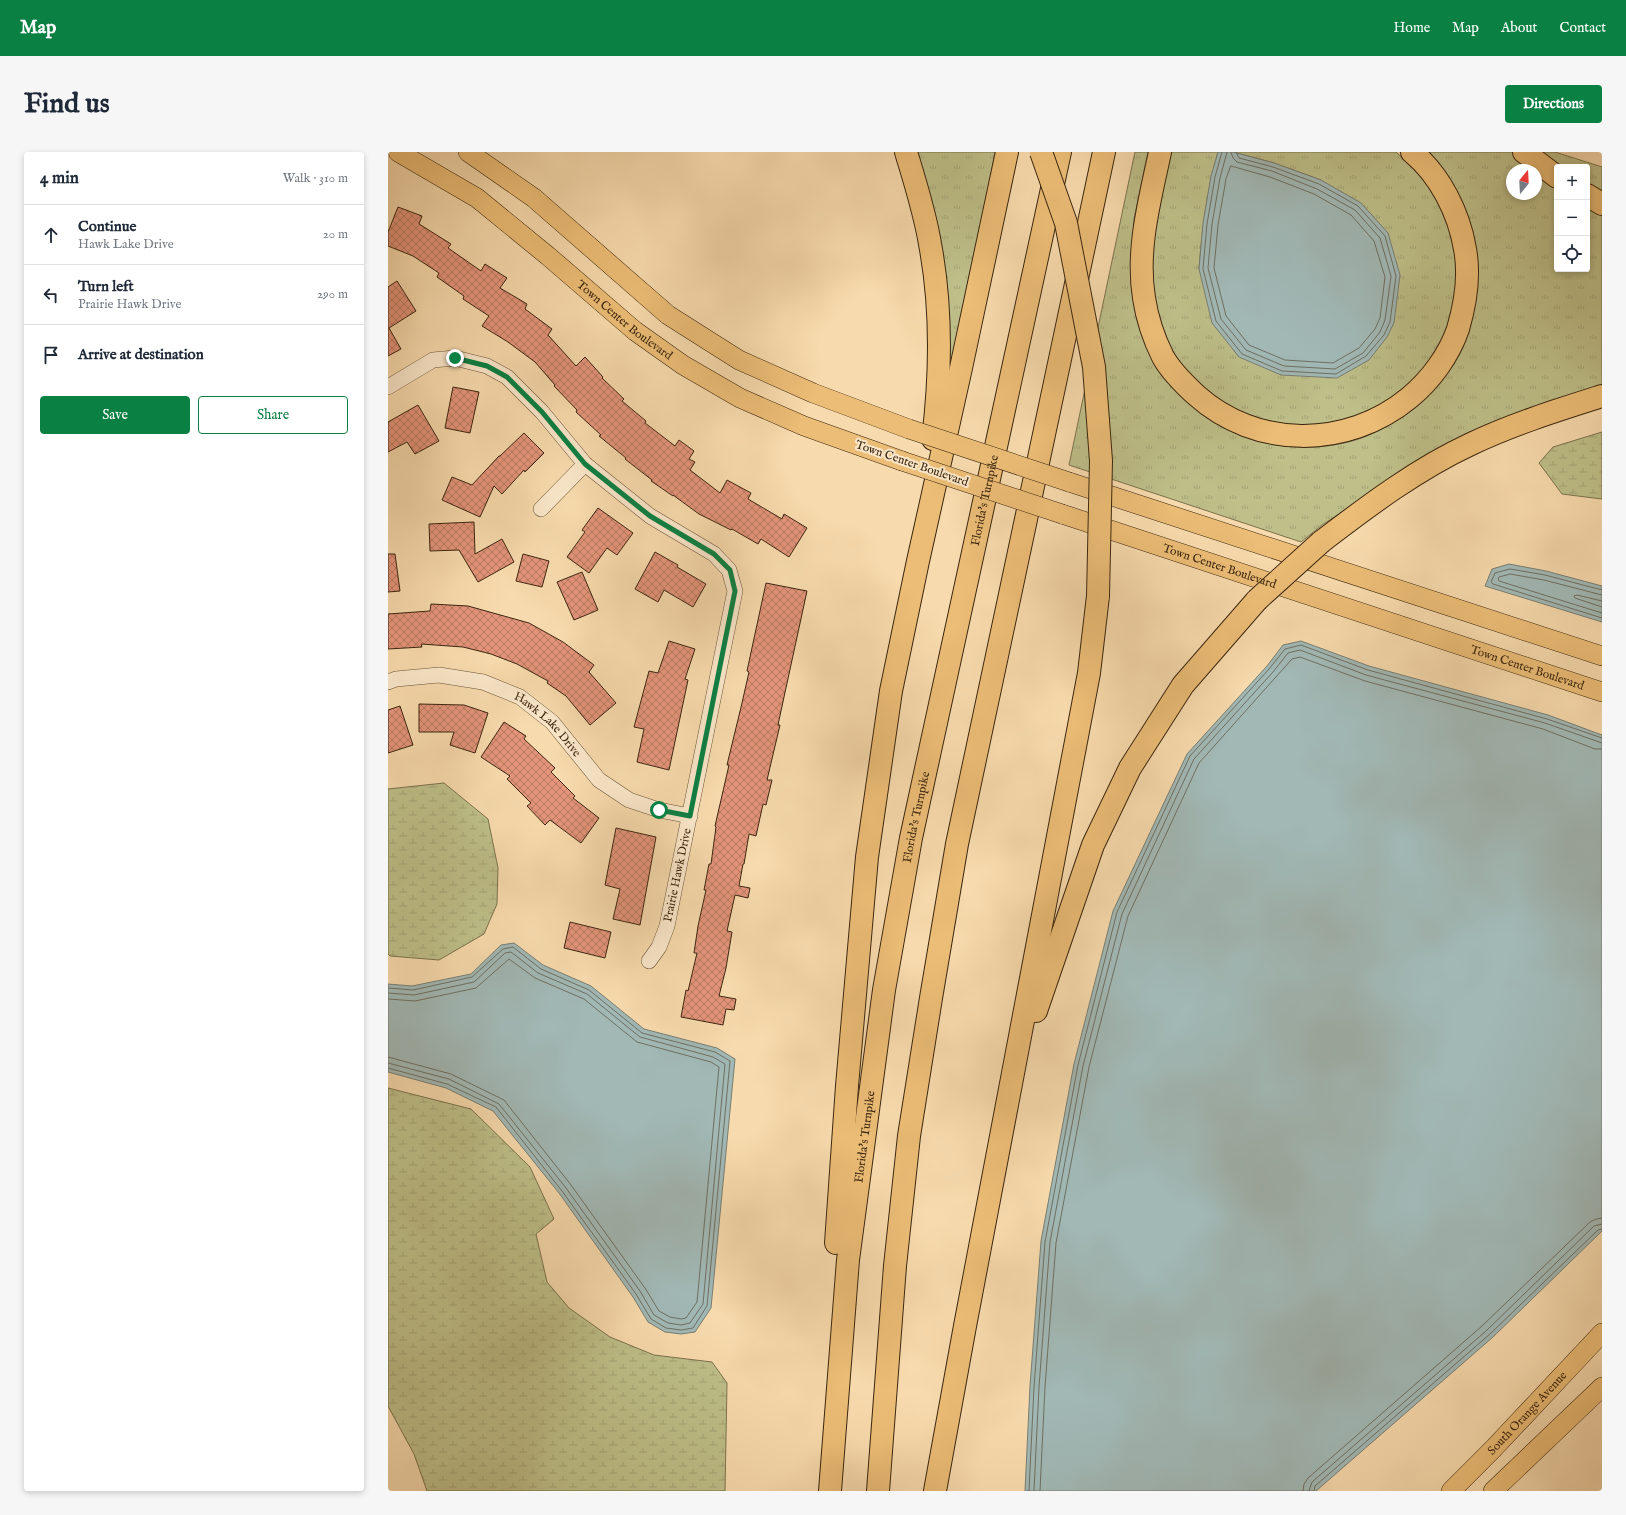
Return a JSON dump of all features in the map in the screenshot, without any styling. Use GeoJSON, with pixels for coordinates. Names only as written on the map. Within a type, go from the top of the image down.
{"type":"FeatureCollection","features":[{"type":"Feature","properties":{"kind":"highway"},"geometry":{"type":"LineString","coordinates":[[906,152],[916,185],[930,244],[937,300],[939,348],[937,405],[918,561]]}},
{"type":"Feature","properties":{"kind":"highway"},"geometry":{"type":"LineString","coordinates":[[829,1491],[836,1247],[847,1086],[867,857],[891,691],[1007,152]]}},
{"type":"Feature","properties":{"kind":"highway"},"geometry":{"type":"LineString","coordinates":[[935,1491],[1089,673],[1098,596],[1101,461],[1094,367],[1066,223],[1041,152]]}},
{"type":"Feature","properties":{"kind":"highway","name":"Florida's Turnpike"},"geometry":{"type":"LineString","coordinates":[[829,1491],[848,1260],[884,990],[911,838],[1060,152]]}},
{"type":"Feature","properties":{"kind":"highway"},"geometry":{"type":"LineString","coordinates":[[878,1491],[895,1266],[909,1136],[931,998],[957,844],[1104,152]]}},
{"type":"Feature","properties":{"kind":"highway"},"geometry":{"type":"LineString","coordinates":[[1160,152],[1145,226],[1142,255],[1144,297],[1151,326],[1164,358],[1190,390],[1208,406],[1236,422],[1269,433],[1302,437],[1335,434],[1368,424],[1396,408],[1420,389],[1442,361],[1453,343],[1461,319],[1466,293],[1468,266],[1464,241],[1456,215],[1440,185],[1420,158],[1412,152]]}},
{"type":"Feature","properties":{"kind":"highway"},"geometry":{"type":"LineString","coordinates":[[1524,152],[1554,174]]}},
{"type":"Feature","properties":{"kind":"highway"},"geometry":{"type":"LineString","coordinates":[[1590,197],[1602,204]]}},
{"type":"Feature","properties":{"kind":"highway"},"geometry":{"type":"LineString","coordinates":[[999,1147],[1023,1049],[1093,845],[1130,768],[1183,685],[1256,600],[1321,542],[1381,496],[1470,444],[1541,415],[1602,396]]}},
{"type":"Feature","properties":{"kind":"main road","name":"Town Center Boulevard"},"geometry":{"type":"LineString","coordinates":[[398,152],[477,198],[548,256],[635,331],[683,365],[740,398],[804,426],[902,461],[1602,692]]}},
{"type":"Feature","properties":{"kind":"main road"},"geometry":{"type":"LineString","coordinates":[[468,152],[534,198],[668,315],[739,360],[813,393],[909,429],[1602,656]]}},
{"type":"Feature","properties":{"kind":"main road","name":"South Orange Avenue"},"geometry":{"type":"LineString","coordinates":[[1451,1491],[1494,1448],[1602,1333]]}},
{"type":"Feature","properties":{"kind":"main road"},"geometry":{"type":"LineString","coordinates":[[1493,1491],[1602,1387]]}},
{"type":"Feature","properties":{"kind":"street","name":"Prairie Hawk Drive"},"geometry":{"type":"LineString","coordinates":[[388,387],[433,360],[455,358],[487,366],[507,377],[542,412],[585,464],[650,516],[714,554],[730,570],[735,591],[668,926],[660,947],[649,961]]}},
{"type":"Feature","properties":{"kind":"street"},"geometry":{"type":"LineString","coordinates":[[541,508],[585,464]]}},
{"type":"Feature","properties":{"kind":"street","name":"Hawk Lake Drive"},"geometry":{"type":"LineString","coordinates":[[388,682],[396,679],[439,675],[483,682],[520,697],[552,722],[594,774],[605,784],[629,800],[659,810],[690,816]]}},
{"type":"Feature","properties":{"kind":"green space"},"geometry":{"type":"Polygon","coordinates":[[[916,152],[995,152],[950,378],[916,152]]]}},
{"type":"Feature","properties":{"kind":"green space"},"geometry":{"type":"Polygon","coordinates":[[[1135,152],[1148,152],[1134,219],[1132,254],[1180,395],[1208,418],[1239,435],[1261,442],[1283,446],[1306,447],[1329,446],[1372,434],[1401,418],[1419,405],[1430,391],[1474,303],[1426,152],[1555,152],[1602,167],[1602,385],[1548,401],[1483,426],[1412,466],[1322,525],[1301,542],[1069,465],[1135,152]]]}},
{"type":"Feature","properties":{"kind":"green space"},"geometry":{"type":"Polygon","coordinates":[[[1166,152],[1218,152],[1206,210],[1199,269],[1321,180],[1274,163],[1233,152],[1396,152],[1423,179],[1433,194],[1449,226],[1454,243],[1456,282],[1451,315],[1439,347],[1420,374],[1408,386],[1386,403],[1368,410],[1348,421],[1341,423],[1299,426],[1288,426],[1249,416],[1231,408],[1214,397],[1200,385],[1175,355],[1158,319],[1153,300],[1151,283],[1152,259],[1159,192],[1166,152]]]}},
{"type":"Feature","properties":{"kind":"green space"},"geometry":{"type":"Polygon","coordinates":[[[1602,432],[1602,499],[1562,494],[1539,463],[1553,447],[1602,432]]]}},
{"type":"Feature","properties":{"kind":"green space"},"geometry":{"type":"Polygon","coordinates":[[[444,783],[488,819],[498,868],[497,904],[484,934],[439,960],[390,956],[388,954],[388,789],[444,783]]]}},
{"type":"Feature","properties":{"kind":"green space"},"geometry":{"type":"Polygon","coordinates":[[[388,1088],[471,1109],[530,1167],[554,1219],[536,1234],[547,1282],[569,1308],[610,1337],[654,1355],[712,1362],[727,1383],[725,1491],[427,1491],[414,1454],[388,1406],[388,1088]]]}},
{"type":"Feature","properties":{"kind":"water"},"geometry":{"type":"Polygon","coordinates":[[[1218,152],[1233,152],[1274,163],[1321,180],[1361,203],[1388,233],[1400,275],[1394,323],[1387,337],[1369,360],[1337,378],[1281,375],[1239,357],[1212,323],[1199,269],[1203,223],[1211,176],[1218,152]]]}},
{"type":"Feature","properties":{"kind":"water"},"geometry":{"type":"Polygon","coordinates":[[[1509,564],[1546,571],[1602,586],[1602,622],[1485,586],[1492,569],[1509,564]]]}},
{"type":"Feature","properties":{"kind":"water"},"geometry":{"type":"Polygon","coordinates":[[[1301,641],[1369,666],[1548,715],[1602,735],[1602,1231],[1493,1337],[1316,1491],[1025,1491],[1030,1386],[1041,1241],[1074,1064],[1113,911],[1187,754],[1267,666],[1283,645],[1301,641]]]}},
{"type":"Feature","properties":{"kind":"water"},"geometry":{"type":"Polygon","coordinates":[[[514,943],[543,965],[591,986],[644,1029],[717,1048],[735,1059],[711,1308],[695,1332],[681,1334],[665,1332],[648,1322],[633,1297],[559,1193],[493,1111],[446,1088],[388,1072],[388,984],[412,986],[471,974],[501,945],[514,943]]]}},
{"type":"Feature","properties":{"kind":"building"},"geometry":{"type":"Polygon","coordinates":[[[398,207],[422,216],[419,224],[451,244],[448,248],[481,271],[485,264],[507,278],[500,288],[527,304],[525,309],[552,329],[548,335],[576,366],[585,357],[603,377],[602,378],[624,399],[622,401],[646,421],[645,423],[675,446],[679,440],[694,451],[689,459],[695,462],[690,470],[720,493],[727,480],[751,493],[748,499],[782,519],[784,514],[807,528],[789,557],[761,539],[758,544],[732,529],[731,530],[699,514],[651,481],[652,480],[599,436],[601,435],[576,412],[577,410],[554,386],[555,385],[535,362],[508,342],[482,326],[489,316],[463,299],[464,296],[437,277],[439,273],[413,256],[388,246],[388,232],[398,207]]]}},
{"type":"Feature","properties":{"kind":"building"},"geometry":{"type":"Polygon","coordinates":[[[397,281],[416,311],[389,328],[401,349],[388,356],[388,287],[397,281]]]}},
{"type":"Feature","properties":{"kind":"building"},"geometry":{"type":"Polygon","coordinates":[[[453,387],[479,392],[470,433],[445,428],[453,387]]]}},
{"type":"Feature","properties":{"kind":"building"},"geometry":{"type":"Polygon","coordinates":[[[418,405],[439,441],[415,454],[407,442],[388,452],[388,422],[418,405]]]}},
{"type":"Feature","properties":{"kind":"building"},"geometry":{"type":"Polygon","coordinates":[[[524,433],[544,453],[525,472],[524,470],[502,494],[494,486],[480,517],[442,500],[452,477],[472,485],[499,456],[524,433]]]}},
{"type":"Feature","properties":{"kind":"building"},"geometry":{"type":"Polygon","coordinates":[[[598,508],[633,533],[617,555],[607,548],[589,573],[567,557],[585,532],[582,530],[598,508]]]}},
{"type":"Feature","properties":{"kind":"building"},"geometry":{"type":"Polygon","coordinates":[[[474,522],[475,554],[502,539],[514,562],[478,582],[459,550],[430,551],[429,524],[474,522]]]}},
{"type":"Feature","properties":{"kind":"building"},"geometry":{"type":"Polygon","coordinates":[[[655,552],[678,565],[677,567],[706,584],[693,607],[664,590],[658,602],[635,589],[655,552]]]}},
{"type":"Feature","properties":{"kind":"building"},"geometry":{"type":"Polygon","coordinates":[[[388,554],[395,554],[400,591],[388,592],[388,554]]]}},
{"type":"Feature","properties":{"kind":"building"},"geometry":{"type":"Polygon","coordinates":[[[523,554],[549,561],[542,587],[516,581],[523,554]]]}},
{"type":"Feature","properties":{"kind":"building"},"geometry":{"type":"Polygon","coordinates":[[[582,572],[598,610],[574,620],[557,582],[582,572]]]}},
{"type":"Feature","properties":{"kind":"building"},"geometry":{"type":"Polygon","coordinates":[[[766,583],[807,591],[778,725],[780,725],[767,780],[772,780],[766,805],[763,804],[756,836],[749,834],[743,864],[739,886],[750,888],[748,898],[735,895],[727,931],[732,932],[726,968],[719,996],[736,999],[734,1010],[726,1009],[723,1025],[681,1017],[686,990],[688,991],[697,953],[694,953],[706,890],[704,890],[709,864],[711,864],[715,826],[729,765],[727,765],[749,672],[747,671],[766,583]]]}},
{"type":"Feature","properties":{"kind":"building"},"geometry":{"type":"Polygon","coordinates":[[[431,604],[468,606],[529,623],[563,642],[594,665],[589,672],[616,703],[590,725],[566,696],[547,683],[548,681],[517,664],[491,654],[463,647],[421,644],[422,647],[388,649],[388,614],[430,611],[431,604]]]}},
{"type":"Feature","properties":{"kind":"building"},"geometry":{"type":"Polygon","coordinates":[[[669,641],[695,649],[685,679],[688,680],[669,770],[637,762],[644,729],[634,727],[649,671],[658,673],[669,641]]]}},
{"type":"Feature","properties":{"kind":"building"},"geometry":{"type":"Polygon","coordinates":[[[419,704],[464,705],[488,713],[475,753],[450,745],[454,732],[419,732],[419,704]]]}},
{"type":"Feature","properties":{"kind":"building"},"geometry":{"type":"Polygon","coordinates":[[[400,706],[413,745],[388,753],[388,710],[400,706]]]}},
{"type":"Feature","properties":{"kind":"building"},"geometry":{"type":"Polygon","coordinates":[[[504,722],[526,736],[524,739],[555,768],[551,772],[575,796],[573,798],[599,818],[581,843],[550,820],[545,825],[527,806],[531,803],[507,779],[510,776],[481,757],[504,722]]]}},
{"type":"Feature","properties":{"kind":"building"},"geometry":{"type":"Polygon","coordinates":[[[616,828],[656,837],[640,925],[613,919],[620,889],[605,885],[616,828]]]}},
{"type":"Feature","properties":{"kind":"building"},"geometry":{"type":"Polygon","coordinates":[[[570,922],[611,932],[605,958],[564,948],[570,922]]]}},
{"type":"Feature","properties":{"kind":"route"},"geometry":{"type":"LineString","coordinates":[[455,358],[487,366],[507,377],[542,412],[585,464],[650,516],[714,554],[730,570],[735,591],[690,816],[659,810]]}}]}
